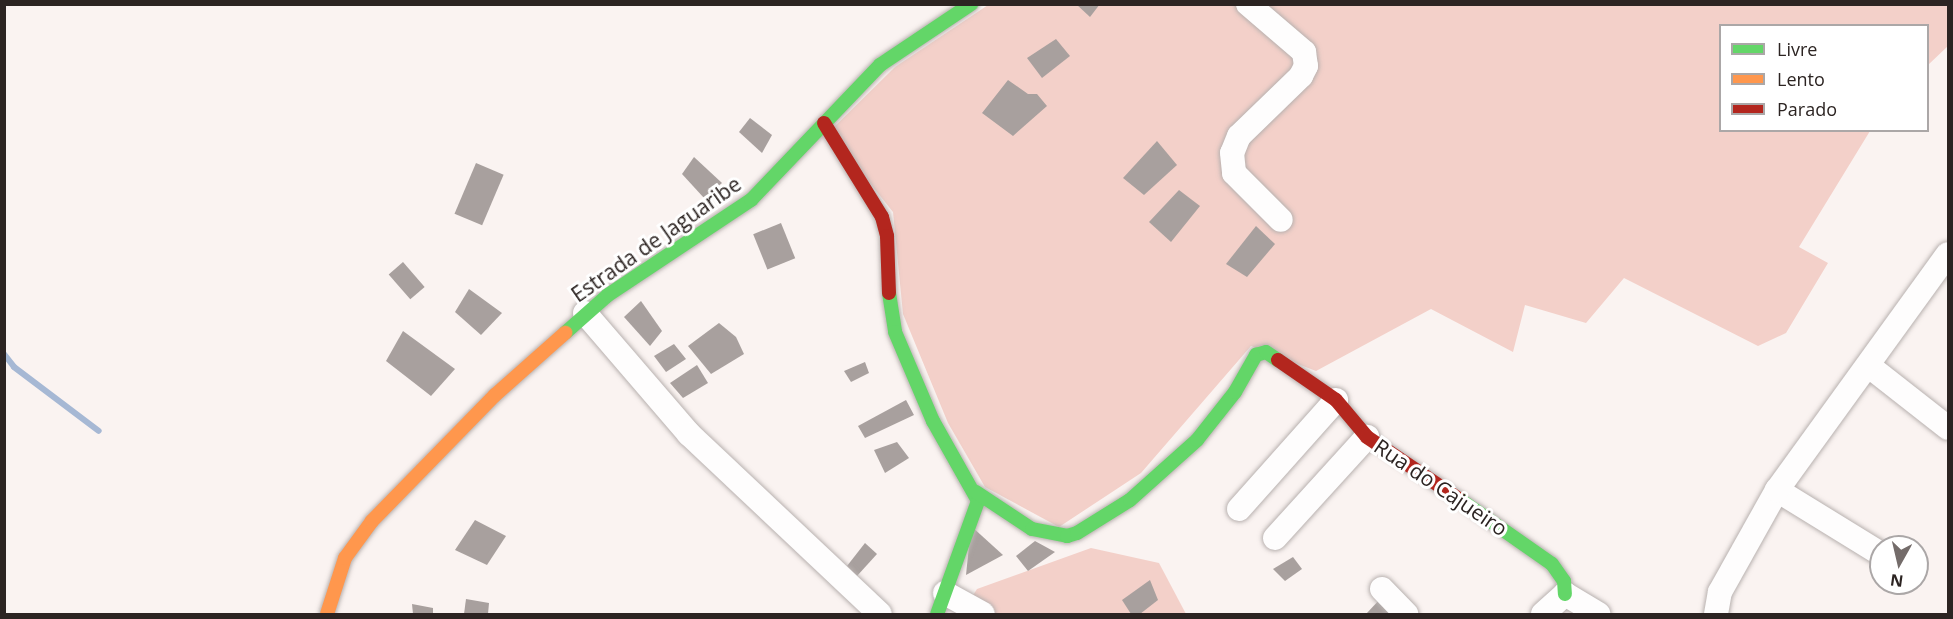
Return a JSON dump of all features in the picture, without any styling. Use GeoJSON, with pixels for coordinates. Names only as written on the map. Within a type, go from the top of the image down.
{"type":"FeatureCollection","features":[{"type":"Feature","properties":{"kind":"street","name":"Estrada de Jaguaribe"},"geometry":{"type":"LineString","coordinates":[[327,615],[345,558],[372,521],[495,395],[585,313],[751,200],[880,65],[972,4]]}},
{"type":"Feature","properties":{"kind":"street"},"geometry":{"type":"LineString","coordinates":[[1248,4],[1304,52],[1306,66],[1300,76],[1239,136],[1233,153],[1234,173],[1281,220]]}},
{"type":"Feature","properties":{"kind":"street"},"geometry":{"type":"LineString","coordinates":[[824,123],[882,217],[887,236],[890,314],[895,332],[933,421],[976,492],[978,501],[963,550],[941,604],[983,615]]}},
{"type":"Feature","properties":{"kind":"street"},"geometry":{"type":"LineString","coordinates":[[1716,615],[1720,592],[1777,490],[1948,254]]}},
{"type":"Feature","properties":{"kind":"street"},"geometry":{"type":"LineString","coordinates":[[585,313],[689,434],[880,615]]}},
{"type":"Feature","properties":{"kind":"street","name":"Rua do Cajueiro"},"geometry":{"type":"LineString","coordinates":[[976,492],[1032,529],[1067,536],[1130,500],[1197,440],[1235,392],[1256,355],[1266,352],[1336,400],[1367,437],[1552,564],[1564,581],[1565,594]]}},
{"type":"Feature","properties":{"kind":"street"},"geometry":{"type":"LineString","coordinates":[[1869,366],[1948,428]]}},
{"type":"Feature","properties":{"kind":"street"},"geometry":{"type":"LineString","coordinates":[[1239,508],[1336,400]]}},
{"type":"Feature","properties":{"kind":"street"},"geometry":{"type":"LineString","coordinates":[[1275,538],[1367,437]]}},
{"type":"Feature","properties":{"kind":"street"},"geometry":{"type":"LineString","coordinates":[[1777,490],[1869,547]]}},
{"type":"Feature","properties":{"kind":"street"},"geometry":{"type":"LineString","coordinates":[[1382,589],[1406,615]]}},
{"type":"Feature","properties":{"kind":"street"},"geometry":{"type":"LineString","coordinates":[[1543,615],[1565,594],[1598,615]]}},
{"type":"Feature","properties":{"kind":"shaded area"},"geometry":{"type":"Polygon","coordinates":[[[988,5],[1948,5],[1948,46],[1929,64],[1929,24],[1719,24],[1719,132],[1869,132],[1799,247],[1828,263],[1786,333],[1758,346],[1624,278],[1586,323],[1525,305],[1513,352],[1431,309],[1316,371],[1251,346],[1141,473],[1059,527],[985,487],[948,423],[903,314],[893,212],[829,132],[895,67],[988,5]]]}},
{"type":"Feature","properties":{"kind":"shaded area"},"geometry":{"type":"Polygon","coordinates":[[[1091,548],[1159,563],[1186,614],[961,614],[977,589],[1091,548]]]}},
{"type":"Feature","properties":{"kind":"building"},"geometry":{"type":"Polygon","coordinates":[[[1076,4],[1100,4],[1090,17],[1076,4]]]}},
{"type":"Feature","properties":{"kind":"building"},"geometry":{"type":"Polygon","coordinates":[[[1056,39],[1070,56],[1042,78],[1027,58],[1056,39]]]}},
{"type":"Feature","properties":{"kind":"building"},"geometry":{"type":"Polygon","coordinates":[[[1008,80],[1028,94],[1037,94],[1047,106],[1013,136],[982,113],[1008,80]]]}},
{"type":"Feature","properties":{"kind":"building"},"geometry":{"type":"Polygon","coordinates":[[[750,118],[772,135],[762,153],[739,132],[750,118]]]}},
{"type":"Feature","properties":{"kind":"building"},"geometry":{"type":"Polygon","coordinates":[[[1157,141],[1177,165],[1144,195],[1123,178],[1157,141]]]}},
{"type":"Feature","properties":{"kind":"building"},"geometry":{"type":"Polygon","coordinates":[[[694,157],[722,183],[704,198],[682,174],[694,157]]]}},
{"type":"Feature","properties":{"kind":"building"},"geometry":{"type":"Polygon","coordinates":[[[476,163],[504,175],[482,225],[455,214],[476,163]]]}},
{"type":"Feature","properties":{"kind":"building"},"geometry":{"type":"Polygon","coordinates":[[[1179,190],[1200,206],[1171,242],[1149,222],[1179,190]]]}},
{"type":"Feature","properties":{"kind":"building"},"geometry":{"type":"Polygon","coordinates":[[[781,223],[795,258],[767,269],[753,234],[781,223]]]}},
{"type":"Feature","properties":{"kind":"building"},"geometry":{"type":"Polygon","coordinates":[[[1256,226],[1275,244],[1247,277],[1226,264],[1256,226]]]}},
{"type":"Feature","properties":{"kind":"building"},"geometry":{"type":"Polygon","coordinates":[[[403,262],[425,287],[410,299],[389,274],[403,262]]]}},
{"type":"Feature","properties":{"kind":"building"},"geometry":{"type":"Polygon","coordinates":[[[469,289],[502,313],[481,335],[455,312],[469,289]]]}},
{"type":"Feature","properties":{"kind":"building"},"geometry":{"type":"Polygon","coordinates":[[[641,301],[662,331],[650,346],[624,317],[641,301]]]}},
{"type":"Feature","properties":{"kind":"building"},"geometry":{"type":"Polygon","coordinates":[[[719,323],[736,337],[744,354],[711,374],[688,346],[719,323]]]}},
{"type":"Feature","properties":{"kind":"building"},"geometry":{"type":"Polygon","coordinates":[[[403,331],[455,369],[431,396],[386,361],[403,331]]]}},
{"type":"Feature","properties":{"kind":"building"},"geometry":{"type":"Polygon","coordinates":[[[674,344],[686,359],[666,372],[654,356],[674,344]]]}},
{"type":"Feature","properties":{"kind":"building"},"geometry":{"type":"Polygon","coordinates":[[[865,362],[869,373],[851,382],[844,371],[865,362]]]}},
{"type":"Feature","properties":{"kind":"building"},"geometry":{"type":"Polygon","coordinates":[[[697,365],[708,383],[683,398],[670,383],[697,365]]]}},
{"type":"Feature","properties":{"kind":"building"},"geometry":{"type":"Polygon","coordinates":[[[906,400],[914,415],[865,438],[858,426],[906,400]]]}},
{"type":"Feature","properties":{"kind":"building"},"geometry":{"type":"Polygon","coordinates":[[[897,442],[909,458],[885,473],[874,450],[897,442]]]}},
{"type":"Feature","properties":{"kind":"building"},"geometry":{"type":"Polygon","coordinates":[[[475,520],[506,536],[487,565],[455,550],[475,520]]]}},
{"type":"Feature","properties":{"kind":"building"},"geometry":{"type":"Polygon","coordinates":[[[971,526],[1003,555],[966,575],[971,526]]]}},
{"type":"Feature","properties":{"kind":"building"},"geometry":{"type":"Polygon","coordinates":[[[1035,541],[1055,552],[1028,571],[1016,556],[1035,541]]]}},
{"type":"Feature","properties":{"kind":"building"},"geometry":{"type":"Polygon","coordinates":[[[865,543],[877,554],[857,576],[847,566],[865,543]]]}},
{"type":"Feature","properties":{"kind":"building"},"geometry":{"type":"Polygon","coordinates":[[[1293,557],[1302,569],[1285,581],[1273,569],[1293,557]]]}},
{"type":"Feature","properties":{"kind":"building"},"geometry":{"type":"Polygon","coordinates":[[[1150,580],[1158,600],[1140,614],[1131,614],[1122,600],[1150,580]]]}},
{"type":"Feature","properties":{"kind":"building"},"geometry":{"type":"Polygon","coordinates":[[[1382,597],[1396,614],[1366,614],[1382,597]]]}},
{"type":"Feature","properties":{"kind":"building"},"geometry":{"type":"Polygon","coordinates":[[[466,599],[489,603],[488,614],[464,614],[466,599]]]}},
{"type":"Feature","properties":{"kind":"building"},"geometry":{"type":"Polygon","coordinates":[[[412,604],[433,608],[433,614],[413,614],[412,604]]]}},
{"type":"Feature","properties":{"kind":"waterway"},"geometry":{"type":"LineString","coordinates":[[4,354],[14,367],[99,431]]}},
{"type":"Feature","properties":{"kind":"traffic: fast"},"geometry":{"type":"LineString","coordinates":[[565,333],[608,295],[751,200],[880,65],[971,4]]}},
{"type":"Feature","properties":{"kind":"traffic: fast"},"geometry":{"type":"LineString","coordinates":[[889,293],[895,332],[933,421],[978,501],[937,614]]}},
{"type":"Feature","properties":{"kind":"traffic: fast"},"geometry":{"type":"LineString","coordinates":[[976,492],[1032,529],[1067,536],[1077,533],[1130,500],[1197,440],[1235,392],[1256,355],[1266,352],[1278,360]]}},
{"type":"Feature","properties":{"kind":"traffic: fast"},"geometry":{"type":"LineString","coordinates":[[1459,499],[1552,564],[1564,581],[1565,594]]}},
{"type":"Feature","properties":{"kind":"traffic: slow"},"geometry":{"type":"LineString","coordinates":[[327,614],[345,558],[372,521],[495,395],[565,333]]}},
{"type":"Feature","properties":{"kind":"traffic: jam"},"geometry":{"type":"LineString","coordinates":[[824,123],[882,217],[887,236],[889,293]]}},
{"type":"Feature","properties":{"kind":"traffic: jam"},"geometry":{"type":"LineString","coordinates":[[1278,360],[1336,400],[1367,437],[1459,499]]}}]}
